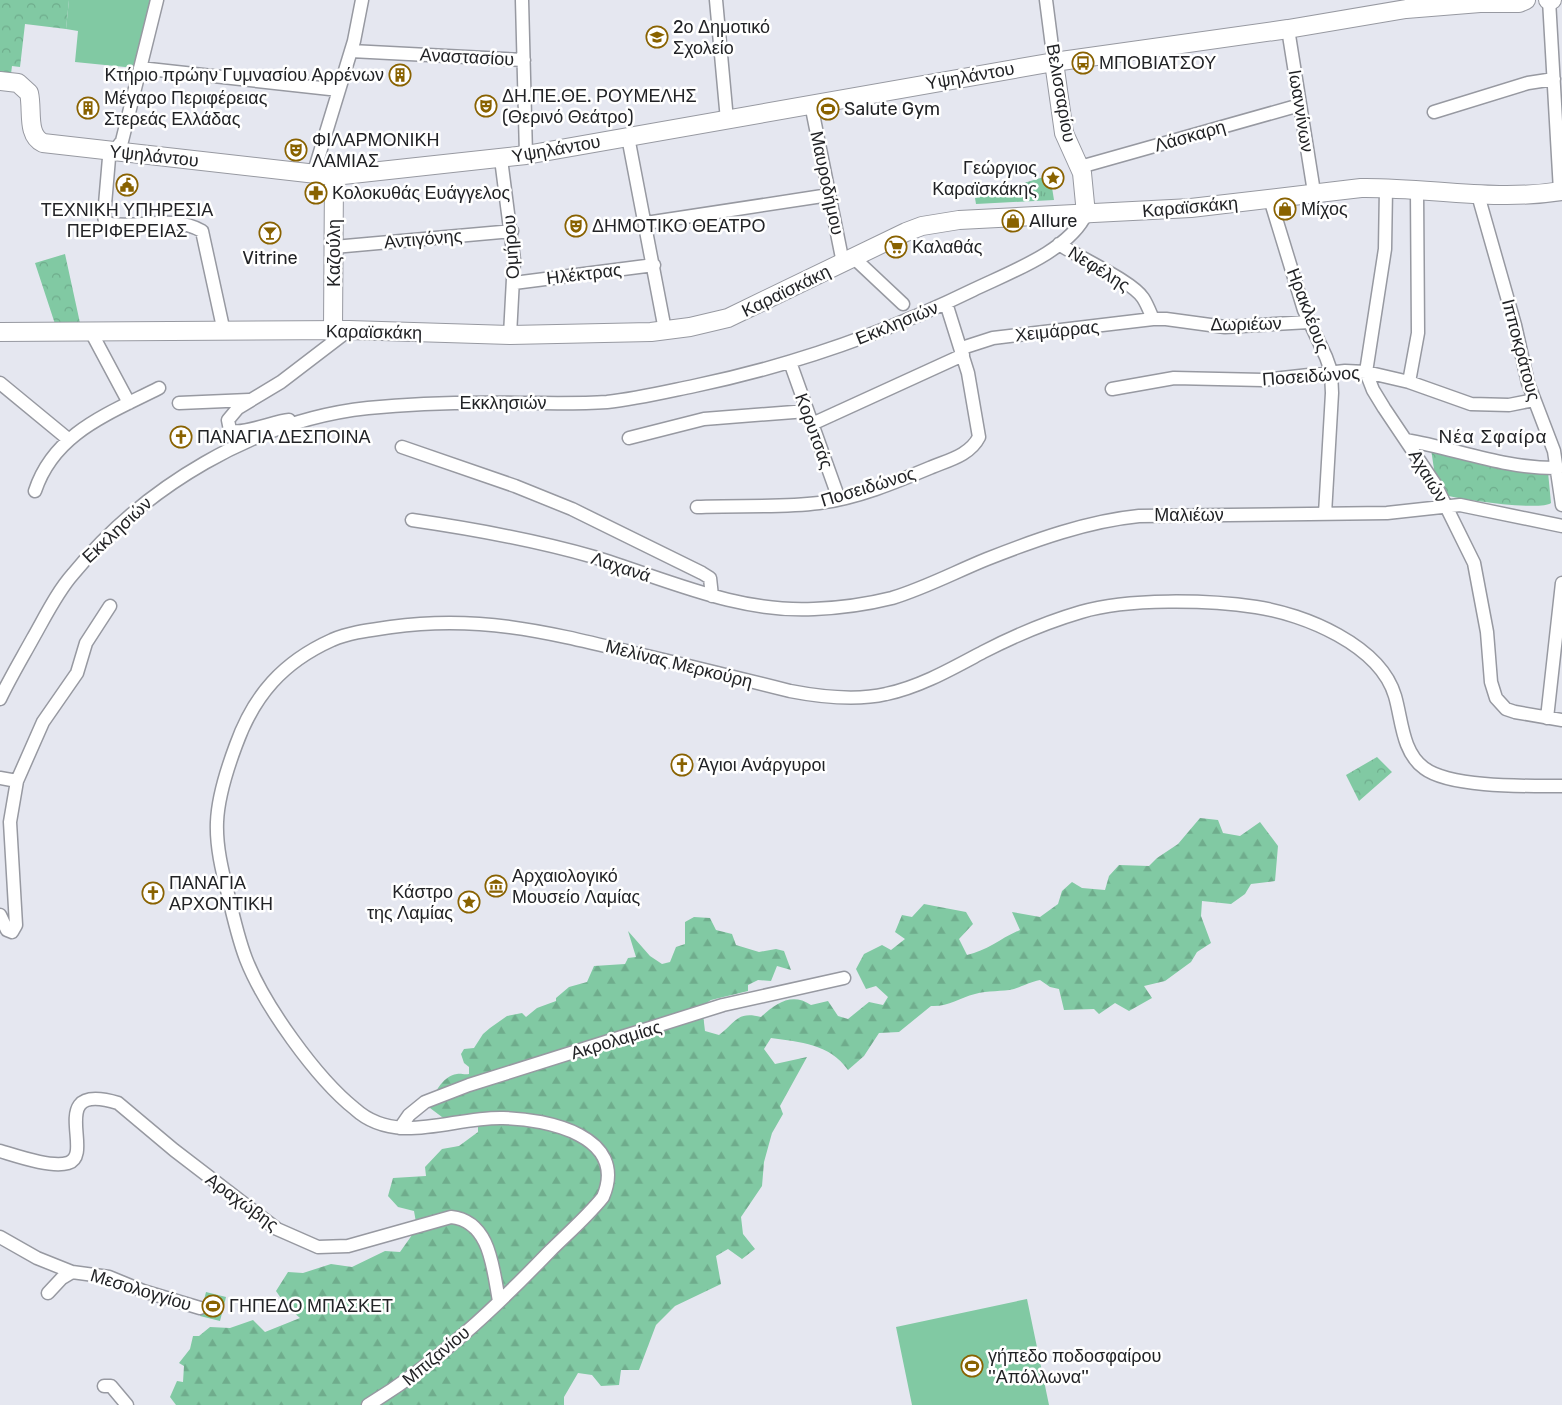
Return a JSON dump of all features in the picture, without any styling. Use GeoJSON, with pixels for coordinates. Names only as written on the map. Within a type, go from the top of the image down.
{"type":"FeatureCollection","features":[{"type":"Feature","properties":{"kind":"street"},"geometry":{"type":"LineString","coordinates":[[157,0],[122,141],[112,151],[109,158],[105,221],[115,225],[173,221],[192,225],[202,231],[224,332]]}},
{"type":"Feature","properties":{"kind":"street"},"geometry":{"type":"LineString","coordinates":[[312,174],[351,51],[362,0]]}},
{"type":"Feature","properties":{"kind":"street"},"geometry":{"type":"LineString","coordinates":[[522,0],[526,155]]}},
{"type":"Feature","properties":{"kind":"street"},"geometry":{"type":"LineString","coordinates":[[716,0],[726,120]]}},
{"type":"Feature","properties":{"kind":"street","name":"Βελισσαρίου"},"geometry":{"type":"LineString","coordinates":[[1046,0],[1064,133],[1080,167],[1086,214]]}},
{"type":"Feature","properties":{"kind":"street","name":"Υψηλάντου"},"geometry":{"type":"LineString","coordinates":[[0,81],[18,83],[29,94],[33,132],[38,140],[54,146],[334,176],[501,159],[1054,62],[1288,29],[1425,3],[1480,1],[1519,3],[1526,0]]}},
{"type":"Feature","properties":{"kind":"street"},"geometry":{"type":"LineString","coordinates":[[1550,0],[1561,191]]}},
{"type":"Feature","properties":{"kind":"street","name":"Ιωαννίνων"},"geometry":{"type":"LineString","coordinates":[[1288,29],[1314,192]]}},
{"type":"Feature","properties":{"kind":"street","name":"Αναστασίου"},"geometry":{"type":"LineString","coordinates":[[351,51],[524,60]]}},
{"type":"Feature","properties":{"kind":"street"},"geometry":{"type":"LineString","coordinates":[[140,68],[339,90]]}},
{"type":"Feature","properties":{"kind":"street"},"geometry":{"type":"LineString","coordinates":[[1434,112],[1528,83],[1554,79]]}},
{"type":"Feature","properties":{"kind":"street","name":"Μαυροδήμου"},"geometry":{"type":"LineString","coordinates":[[810,104],[829,195],[849,260],[903,304]]}},
{"type":"Feature","properties":{"kind":"street","name":"Λάσκαρη"},"geometry":{"type":"LineString","coordinates":[[1080,167],[1300,105]]}},
{"type":"Feature","properties":{"kind":"street"},"geometry":{"type":"LineString","coordinates":[[628,137],[665,330]]}},
{"type":"Feature","properties":{"kind":"street","name":"Ομήρου"},"geometry":{"type":"LineString","coordinates":[[501,159],[512,231],[514,283],[510,335]]}},
{"type":"Feature","properties":{"kind":"street","name":"Καζούλη"},"geometry":{"type":"LineString","coordinates":[[334,176],[334,247],[341,330]]}},
{"type":"Feature","properties":{"kind":"street"},"geometry":{"type":"LineString","coordinates":[[1366,372],[1385,249],[1386,188]]}},
{"type":"Feature","properties":{"kind":"street","name":"Καραϊσκάκη"},"geometry":{"type":"LineString","coordinates":[[0,332],[341,330],[510,335],[626,334],[706,324],[728,318],[922,226],[999,217],[1191,208],[1314,192],[1386,188],[1511,196],[1561,191]]}},
{"type":"Feature","properties":{"kind":"street"},"geometry":{"type":"LineString","coordinates":[[1409,382],[1418,333],[1417,190]]}},
{"type":"Feature","properties":{"kind":"street"},"geometry":{"type":"LineString","coordinates":[[646,223],[829,195]]}},
{"type":"Feature","properties":{"kind":"street","name":"Ιπποκράτους"},"geometry":{"type":"LineString","coordinates":[[1478,195],[1534,400],[1558,450],[1562,505]]}},
{"type":"Feature","properties":{"kind":"street","name":"Ηρακλέους"},"geometry":{"type":"LineString","coordinates":[[1270,199],[1309,322],[1326,356],[1331,371],[1332,393],[1325,514]]}},
{"type":"Feature","properties":{"kind":"street","name":"Εκκλησιών"},"geometry":{"type":"LineString","coordinates":[[0,699],[68,580],[130,514],[146,500],[202,466],[244,444],[302,420],[363,408],[420,404],[608,402],[696,386],[790,362],[861,338],[946,303],[1012,272],[1060,244],[1076,228],[1086,214]]}},
{"type":"Feature","properties":{"kind":"street","name":"Αντιγόνης"},"geometry":{"type":"LineString","coordinates":[[334,247],[512,231]]}},
{"type":"Feature","properties":{"kind":"street","name":"Νεφέλης"},"geometry":{"type":"LineString","coordinates":[[1060,244],[1079,258],[1110,273],[1142,296],[1153,319]]}},
{"type":"Feature","properties":{"kind":"street","name":"Ηλέκτρας"},"geometry":{"type":"LineString","coordinates":[[514,283],[654,265]]}},
{"type":"Feature","properties":{"kind":"street"},"geometry":{"type":"LineString","coordinates":[[946,303],[962,351]]}},
{"type":"Feature","properties":{"kind":"street","name":"Δωριέων"},"geometry":{"type":"LineString","coordinates":[[1153,319],[1225,327],[1309,322]]}},
{"type":"Feature","properties":{"kind":"street","name":"Χειμάρρας"},"geometry":{"type":"LineString","coordinates":[[812,424],[992,338],[1153,319]]}},
{"type":"Feature","properties":{"kind":"street"},"geometry":{"type":"LineString","coordinates":[[90,330],[129,403]]}},
{"type":"Feature","properties":{"kind":"street"},"geometry":{"type":"LineString","coordinates":[[302,420],[277,421],[241,432],[231,431],[228,425],[228,419],[238,408],[281,382],[341,330]]}},
{"type":"Feature","properties":{"kind":"street","name":"Ποσειδώνος"},"geometry":{"type":"LineString","coordinates":[[697,506],[754,507],[839,500],[920,472],[966,452],[974,446],[979,437],[962,351]]}},
{"type":"Feature","properties":{"kind":"street","name":"Κορυτσάς"},"geometry":{"type":"LineString","coordinates":[[790,362],[839,500]]}},
{"type":"Feature","properties":{"kind":"street","name":"Ποσειδώνος"},"geometry":{"type":"LineString","coordinates":[[1112,389],[1174,378],[1263,380],[1331,371],[1366,372],[1409,382],[1471,404],[1509,405],[1534,400]]}},
{"type":"Feature","properties":{"kind":"street","name":"Αχαιών"},"geometry":{"type":"LineString","coordinates":[[1366,372],[1373,390],[1435,484],[1474,563],[1486,632],[1491,682],[1496,698],[1506,709],[1514,712],[1562,720]]}},
{"type":"Feature","properties":{"kind":"street"},"geometry":{"type":"LineString","coordinates":[[0,382],[68,439]]}},
{"type":"Feature","properties":{"kind":"street"},"geometry":{"type":"LineString","coordinates":[[36,491],[43,469],[68,439],[129,403],[159,388]]}},
{"type":"Feature","properties":{"kind":"street"},"geometry":{"type":"LineString","coordinates":[[179,403],[250,400]]}},
{"type":"Feature","properties":{"kind":"street"},"geometry":{"type":"LineString","coordinates":[[629,438],[704,419],[807,412]]}},
{"type":"Feature","properties":{"kind":"street"},"geometry":{"type":"LineString","coordinates":[[1406,440],[1501,463],[1539,469],[1558,468]]}},
{"type":"Feature","properties":{"kind":"street"},"geometry":{"type":"LineString","coordinates":[[402,447],[508,483],[580,513],[710,578],[712,596]]}},
{"type":"Feature","properties":{"kind":"street","name":"Μαλιέων"},"geometry":{"type":"LineString","coordinates":[[829,608],[904,594],[988,559],[1113,519],[1151,515],[1387,513],[1445,506],[1472,506],[1562,526]]}},
{"type":"Feature","properties":{"kind":"street","name":"Λαχανά"},"geometry":{"type":"LineString","coordinates":[[412,520],[528,540],[594,557],[712,596],[776,608],[829,608]]}},
{"type":"Feature","properties":{"kind":"street"},"geometry":{"type":"LineString","coordinates":[[1547,718],[1562,583]]}},
{"type":"Feature","properties":{"kind":"street","name":"Μελίνας Μερκούρη"},"geometry":{"type":"LineString","coordinates":[[435,1124],[400,1128],[380,1124],[355,1110],[316,1068],[270,1004],[250,967],[238,935],[221,865],[217,832],[219,801],[244,723],[267,686],[300,658],[319,646],[349,634],[432,623],[482,623],[517,627],[790,691],[813,695],[861,697],[904,690],[1028,631],[1082,612],[1140,604],[1178,602],[1254,607],[1273,610],[1316,624],[1352,645],[1377,665],[1395,694],[1403,733],[1411,753],[1416,762],[1435,775],[1511,786],[1562,786]]}},
{"type":"Feature","properties":{"kind":"street"},"geometry":{"type":"LineString","coordinates":[[0,915],[7,930],[12,932],[15,929],[10,822],[17,781],[43,722],[78,673],[86,643],[110,606]]}},
{"type":"Feature","properties":{"kind":"street"},"geometry":{"type":"LineString","coordinates":[[0,778],[17,781]]}},
{"type":"Feature","properties":{"kind":"street","name":"Ακρολαμίας"},"geometry":{"type":"LineString","coordinates":[[400,1128],[409,1115],[425,1102],[469,1085],[723,1005],[844,978]]}},
{"type":"Feature","properties":{"kind":"street","name":"Αραχώβης"},"geometry":{"type":"LineString","coordinates":[[0,1151],[46,1162],[68,1163],[75,1157],[77,1151],[75,1118],[77,1108],[82,1102],[93,1098],[118,1103],[248,1209],[278,1229],[311,1245],[331,1248],[348,1246],[451,1217],[472,1224],[481,1233],[489,1252],[499,1301]]}},
{"type":"Feature","properties":{"kind":"street","name":"Μπιζανίου"},"geometry":{"type":"LineString","coordinates":[[368,1405],[406,1380],[450,1346],[499,1301],[600,1200],[606,1187],[607,1162],[602,1152],[582,1136],[533,1122],[506,1118],[435,1124]]}},
{"type":"Feature","properties":{"kind":"street","name":"Μεσολογγίου"},"geometry":{"type":"LineString","coordinates":[[0,1237],[37,1258],[72,1272],[109,1277],[143,1291],[200,1308]]}},
{"type":"Feature","properties":{"kind":"street"},"geometry":{"type":"LineString","coordinates":[[48,1293],[62,1278],[72,1272]]}},
{"type":"Feature","properties":{"kind":"street"},"geometry":{"type":"LineString","coordinates":[[104,1386],[111,1386],[127,1405]]}},
{"type":"Feature","properties":{"kind":"green space"},"geometry":{"type":"Polygon","coordinates":[[[0,0],[69,0],[66,29],[25,24],[20,67],[12,66],[11,74],[0,73],[0,0]]]}},
{"type":"Feature","properties":{"kind":"green space"},"geometry":{"type":"Polygon","coordinates":[[[69,0],[151,0],[135,68],[75,62],[78,31],[66,29],[69,0]]]}},
{"type":"Feature","properties":{"kind":"green space"},"geometry":{"type":"Polygon","coordinates":[[[1050,175],[1054,200],[976,204],[975,198],[1050,175]]]}},
{"type":"Feature","properties":{"kind":"green space"},"geometry":{"type":"Polygon","coordinates":[[[65,254],[80,323],[55,324],[35,263],[65,254]]]}},
{"type":"Feature","properties":{"kind":"green space"},"geometry":{"type":"Polygon","coordinates":[[[1431,449],[1548,472],[1551,503],[1532,506],[1517,505],[1483,502],[1446,495],[1435,476],[1431,449]]]}},
{"type":"Feature","properties":{"kind":"green space"},"geometry":{"type":"Polygon","coordinates":[[[1377,757],[1392,772],[1359,801],[1346,775],[1377,757]]]}},
{"type":"Feature","properties":{"kind":"green space"},"geometry":{"type":"Polygon","coordinates":[[[1200,818],[1218,820],[1223,833],[1240,836],[1260,822],[1278,846],[1275,881],[1251,884],[1245,894],[1231,904],[1202,901],[1201,916],[1211,943],[1197,952],[1191,962],[1165,981],[1144,986],[1152,998],[1129,1011],[1115,1003],[1099,1014],[1094,1009],[1064,1010],[1059,989],[1050,987],[1040,980],[1014,989],[980,993],[948,1004],[931,1006],[899,1032],[879,1033],[864,1056],[848,1070],[841,1061],[814,1046],[771,1038],[764,1049],[775,1064],[807,1057],[780,1106],[783,1114],[772,1133],[764,1162],[762,1186],[741,1217],[743,1234],[755,1249],[742,1259],[728,1249],[716,1256],[721,1284],[675,1306],[656,1325],[639,1370],[621,1370],[619,1385],[601,1386],[592,1375],[578,1373],[564,1397],[564,1405],[176,1405],[170,1397],[177,1381],[183,1382],[184,1366],[179,1363],[190,1349],[193,1336],[199,1336],[210,1327],[230,1328],[253,1320],[265,1332],[300,1318],[287,1307],[276,1291],[288,1272],[303,1273],[331,1264],[352,1267],[385,1251],[400,1252],[417,1228],[414,1211],[398,1207],[388,1196],[393,1178],[426,1176],[425,1167],[442,1149],[459,1146],[478,1132],[478,1117],[451,1125],[448,1117],[442,1117],[430,1108],[435,1092],[442,1082],[457,1074],[469,1074],[469,1067],[464,1063],[461,1054],[464,1049],[474,1048],[483,1034],[507,1016],[522,1013],[526,1017],[537,1008],[556,1001],[556,998],[569,987],[587,982],[594,966],[625,964],[628,958],[636,957],[628,931],[650,956],[662,964],[670,962],[676,947],[685,944],[685,922],[694,917],[710,918],[716,930],[732,934],[736,945],[759,952],[776,949],[784,951],[791,970],[777,966],[771,981],[758,980],[748,985],[748,991],[711,1000],[702,1006],[705,1031],[719,1035],[737,1019],[747,1015],[761,1017],[772,1007],[791,999],[804,1001],[811,1005],[828,1001],[838,1016],[848,1019],[869,1002],[883,1005],[888,997],[876,986],[866,989],[856,969],[864,954],[882,945],[891,950],[905,939],[895,932],[902,915],[912,917],[924,904],[966,912],[973,924],[959,939],[967,955],[974,953],[1020,930],[1012,912],[1040,917],[1058,904],[1062,891],[1072,882],[1082,888],[1105,890],[1109,876],[1119,865],[1149,866],[1157,858],[1178,844],[1200,818]]]}},
{"type":"Feature","properties":{"kind":"green space","name":"ΓΗΠΕΔΟ ΜΠΑΣΚΕΤ"},"geometry":{"type":"Polygon","coordinates":[[[206,1292],[226,1297],[220,1321],[200,1316],[206,1292]]]}},
{"type":"Feature","properties":{"kind":"green space","name":"γήπεδο ποδοσφαίρου ''Απόλλωνα''"},"geometry":{"type":"Polygon","coordinates":[[[1027,1299],[1049,1405],[912,1405],[896,1327],[1027,1299]]]}},
{"type":"Feature","properties":{"kind":"place","name":"2ο Δημοτικό Σχολείο"},"geometry":{"type":"Point","coordinates":[657,37]}},
{"type":"Feature","properties":{"kind":"place","name":"ΜΠΟΒΙΑΤΣΟΥ"},"geometry":{"type":"Point","coordinates":[1083,63]}},
{"type":"Feature","properties":{"kind":"place","name":"Κτήριο πρώην Γυμνασίου Αρρένων"},"geometry":{"type":"Point","coordinates":[400,75]}},
{"type":"Feature","properties":{"kind":"place","name":"ΔΗ.ΠΕ.ΘΕ. ΡΟΥΜΕΛΗΣ (Θερινό Θεάτρο)"},"geometry":{"type":"Point","coordinates":[486,106]}},
{"type":"Feature","properties":{"kind":"place","name":"Μέγαρο Περιφέρειας Στερεάς Ελλάδας"},"geometry":{"type":"Point","coordinates":[88,108]}},
{"type":"Feature","properties":{"kind":"place","name":"Salute Gym"},"geometry":{"type":"Point","coordinates":[828,109]}},
{"type":"Feature","properties":{"kind":"place","name":"ΦΙΛΑΡΜΟΝΙΚΗ ΛΑΜΙΑΣ"},"geometry":{"type":"Point","coordinates":[296,150]}},
{"type":"Feature","properties":{"kind":"place","name":"Γεώργιος Καραϊσκάκης"},"geometry":{"type":"Point","coordinates":[1053,178]}},
{"type":"Feature","properties":{"kind":"place","name":"ΤΕΧΝΙΚΗ ΥΠΗΡΕΣΙΑ ΠΕΡΙΦΕΡΕΙΑΣ"},"geometry":{"type":"Point","coordinates":[127,185]}},
{"type":"Feature","properties":{"kind":"place","name":"Κολοκυθάς Ευάγγελος"},"geometry":{"type":"Point","coordinates":[316,193]}},
{"type":"Feature","properties":{"kind":"place","name":"Μίχος"},"geometry":{"type":"Point","coordinates":[1285,209]}},
{"type":"Feature","properties":{"kind":"place","name":"Allure"},"geometry":{"type":"Point","coordinates":[1013,221]}},
{"type":"Feature","properties":{"kind":"place","name":"ΔΗΜΟΤΙΚΟ ΘΕΑΤΡΟ"},"geometry":{"type":"Point","coordinates":[576,226]}},
{"type":"Feature","properties":{"kind":"place","name":"Vitrine"},"geometry":{"type":"Point","coordinates":[270,233]}},
{"type":"Feature","properties":{"kind":"place","name":"Καλαθάς"},"geometry":{"type":"Point","coordinates":[896,247]}},
{"type":"Feature","properties":{"kind":"place","name":"ΠΑΝΑΓΙΑ ΔΕΣΠΟΙΝΑ"},"geometry":{"type":"Point","coordinates":[181,437]}},
{"type":"Feature","properties":{"kind":"place","name":"Άγιοι Ανάργυροι"},"geometry":{"type":"Point","coordinates":[682,765]}},
{"type":"Feature","properties":{"kind":"place","name":"Αρχαιολογικό Μουσείο Λαμίας"},"geometry":{"type":"Point","coordinates":[496,886]}},
{"type":"Feature","properties":{"kind":"place","name":"ΠΑΝΑΓΙΑ ΑΡΧΟΝΤΙΚΗ"},"geometry":{"type":"Point","coordinates":[153,893]}},
{"type":"Feature","properties":{"kind":"place","name":"Κάστρο της Λαμίας"},"geometry":{"type":"Point","coordinates":[469,902]}},
{"type":"Feature","properties":{"kind":"place","name":"ΓΗΠΕΔΟ ΜΠΑΣΚΕΤ"},"geometry":{"type":"Point","coordinates":[213,1306]}},
{"type":"Feature","properties":{"kind":"place","name":"γήπεδο ποδοσφαίρου ''Απόλλωνα''"},"geometry":{"type":"Point","coordinates":[972,1366]}},
{"type":"Feature","properties":{"kind":"district","name":"Νέα Σφαίρα"},"geometry":{"type":"Point","coordinates":[1493,436]}}]}
